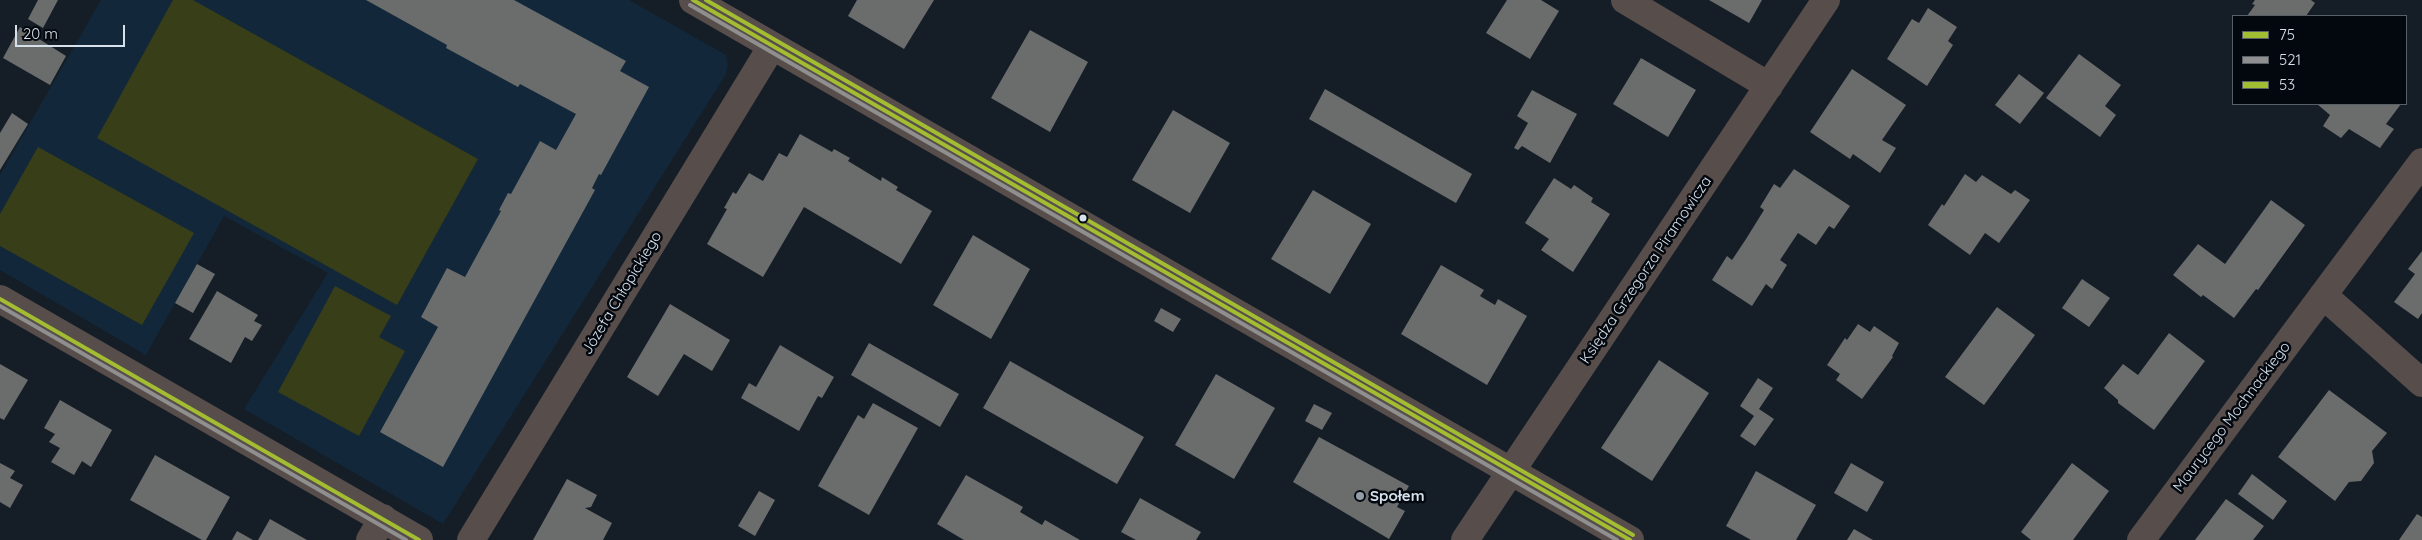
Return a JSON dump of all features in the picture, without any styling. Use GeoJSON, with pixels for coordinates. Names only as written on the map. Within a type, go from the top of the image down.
{"type":"FeatureCollection","features":[{"type":"Feature","properties":{"kind":"street"},"geometry":{"type":"LineString","coordinates":[[693,0],[1630,540]]}},
{"type":"Feature","properties":{"kind":"street"},"geometry":{"type":"LineString","coordinates":[[1625,0],[1769,86]]}},
{"type":"Feature","properties":{"kind":"street","name":"Księdza Grzegorza Piramowicza"},"geometry":{"type":"LineString","coordinates":[[1465,540],[1826,0]]}},
{"type":"Feature","properties":{"kind":"street","name":"Józefa Chłopickiego"},"geometry":{"type":"LineString","coordinates":[[472,540],[772,46]]}},
{"type":"Feature","properties":{"kind":"street","name":"Maurycego Mochnackiego"},"geometry":{"type":"LineString","coordinates":[[2141,540],[2422,162]]}},
{"type":"Feature","properties":{"kind":"street"},"geometry":{"type":"LineString","coordinates":[[2323,295],[2422,383]]}},
{"type":"Feature","properties":{"kind":"street"},"geometry":{"type":"LineString","coordinates":[[0,298],[377,529],[419,540]]}},
{"type":"Feature","properties":{"kind":"shaded area"},"geometry":{"type":"Polygon","coordinates":[[[101,0],[629,0],[726,55],[728,66],[726,74],[443,524],[244,409],[328,273],[224,216],[146,355],[0,270],[0,175],[101,0]]]}},
{"type":"Feature","properties":{"kind":"green space"},"geometry":{"type":"Polygon","coordinates":[[[173,0],[193,0],[478,159],[397,305],[97,138],[173,0]]]}},
{"type":"Feature","properties":{"kind":"green space"},"geometry":{"type":"Polygon","coordinates":[[[38,147],[194,233],[142,325],[0,246],[0,214],[38,147]]]}},
{"type":"Feature","properties":{"kind":"green space"},"geometry":{"type":"Polygon","coordinates":[[[335,286],[391,316],[379,337],[405,351],[359,436],[278,392],[335,286]]]}},
{"type":"Feature","properties":{"kind":"building"},"geometry":{"type":"Polygon","coordinates":[[[38,0],[58,0],[43,28],[28,19],[38,0]]]}},
{"type":"Feature","properties":{"kind":"building"},"geometry":{"type":"Polygon","coordinates":[[[366,0],[514,0],[626,61],[620,71],[649,87],[601,175],[599,174],[592,188],[595,190],[443,467],[380,432],[438,327],[421,317],[447,268],[465,277],[501,211],[499,210],[508,193],[511,194],[540,141],[556,150],[576,114],[520,84],[518,87],[446,48],[447,45],[366,0]]]}},
{"type":"Feature","properties":{"kind":"building"},"geometry":{"type":"Polygon","coordinates":[[[857,0],[934,0],[904,49],[848,16],[857,0]]]}},
{"type":"Feature","properties":{"kind":"building"},"geometry":{"type":"Polygon","coordinates":[[[1507,0],[1541,0],[1559,11],[1530,59],[1486,33],[1507,0]]]}},
{"type":"Feature","properties":{"kind":"building"},"geometry":{"type":"Polygon","coordinates":[[[1709,0],[1762,0],[1749,23],[1709,0]]]}},
{"type":"Feature","properties":{"kind":"building"},"geometry":{"type":"Polygon","coordinates":[[[2255,0],[2311,0],[2315,3],[2307,15],[2248,15],[2255,5],[2252,4],[2255,0]]]}},
{"type":"Feature","properties":{"kind":"building"},"geometry":{"type":"Polygon","coordinates":[[[1928,8],[1957,27],[1948,41],[1953,45],[1927,86],[1887,59],[1912,19],[1919,23],[1928,8]]]}},
{"type":"Feature","properties":{"kind":"building"},"geometry":{"type":"Polygon","coordinates":[[[20,27],[66,56],[50,85],[3,58],[20,27]]]}},
{"type":"Feature","properties":{"kind":"building"},"geometry":{"type":"Polygon","coordinates":[[[1030,30],[1088,62],[1050,132],[991,98],[1030,30]]]}},
{"type":"Feature","properties":{"kind":"building"},"geometry":{"type":"Polygon","coordinates":[[[2079,54],[2121,85],[2105,106],[2116,115],[2100,137],[2046,98],[2079,54]]]}},
{"type":"Feature","properties":{"kind":"building"},"geometry":{"type":"Polygon","coordinates":[[[1641,58],[1696,90],[1668,137],[1613,104],[1641,58]]]}},
{"type":"Feature","properties":{"kind":"building"},"geometry":{"type":"Polygon","coordinates":[[[1852,69],[1906,105],[1882,140],[1896,148],[1880,173],[1853,154],[1850,159],[1810,132],[1852,69]]]}},
{"type":"Feature","properties":{"kind":"building"},"geometry":{"type":"Polygon","coordinates":[[[2019,74],[2044,93],[2020,124],[1995,105],[2019,74]]]}},
{"type":"Feature","properties":{"kind":"building"},"geometry":{"type":"Polygon","coordinates":[[[1325,89],[1472,174],[1456,203],[1309,119],[1325,89]]]}},
{"type":"Feature","properties":{"kind":"building"},"geometry":{"type":"Polygon","coordinates":[[[1532,90],[1577,114],[1550,163],[1522,146],[1518,150],[1514,148],[1528,123],[1517,116],[1532,90]]]}},
{"type":"Feature","properties":{"kind":"building"},"geometry":{"type":"Polygon","coordinates":[[[2318,105],[2400,105],[2386,124],[2394,129],[2380,148],[2349,129],[2341,138],[2323,126],[2330,115],[2318,105]]]}},
{"type":"Feature","properties":{"kind":"building"},"geometry":{"type":"Polygon","coordinates":[[[1173,110],[1230,143],[1190,213],[1132,180],[1173,110]]]}},
{"type":"Feature","properties":{"kind":"building"},"geometry":{"type":"Polygon","coordinates":[[[12,113],[28,124],[0,170],[0,133],[12,113]]]}},
{"type":"Feature","properties":{"kind":"building"},"geometry":{"type":"Polygon","coordinates":[[[800,134],[832,152],[834,149],[850,158],[848,161],[881,181],[882,177],[898,187],[896,190],[932,211],[901,264],[804,207],[763,277],[707,244],[727,209],[724,208],[733,192],[736,194],[749,173],[763,181],[779,153],[787,157],[800,134]]]}},
{"type":"Feature","properties":{"kind":"building"},"geometry":{"type":"Polygon","coordinates":[[[1794,169],[1850,206],[1834,229],[1829,226],[1816,245],[1798,233],[1780,260],[1787,265],[1772,289],[1766,284],[1752,306],[1712,280],[1727,256],[1732,260],[1746,239],[1764,210],[1760,207],[1774,184],[1780,188],[1794,169]]]}},
{"type":"Feature","properties":{"kind":"building"},"geometry":{"type":"Polygon","coordinates":[[[1965,174],[1976,182],[1982,175],[2011,194],[2015,190],[2030,200],[1999,243],[1985,233],[1970,255],[1928,225],[1942,204],[1944,206],[1965,174]]]}},
{"type":"Feature","properties":{"kind":"building"},"geometry":{"type":"Polygon","coordinates":[[[1554,178],[1571,189],[1574,185],[1593,198],[1591,202],[1610,214],[1573,272],[1541,250],[1549,239],[1525,223],[1554,178]]]}},
{"type":"Feature","properties":{"kind":"building"},"geometry":{"type":"Polygon","coordinates":[[[1313,190],[1371,224],[1330,294],[1271,259],[1313,190]]]}},
{"type":"Feature","properties":{"kind":"building"},"geometry":{"type":"Polygon","coordinates":[[[2271,200],[2305,225],[2258,290],[2256,289],[2234,318],[2203,295],[2201,297],[2173,275],[2198,244],[2225,264],[2271,200]]]}},
{"type":"Feature","properties":{"kind":"building"},"geometry":{"type":"Polygon","coordinates":[[[973,235],[1030,269],[991,339],[933,305],[973,235]]]}},
{"type":"Feature","properties":{"kind":"building"},"geometry":{"type":"Polygon","coordinates":[[[2422,251],[2422,313],[2418,319],[2394,302],[2415,274],[2408,269],[2422,251]]]}},
{"type":"Feature","properties":{"kind":"building"},"geometry":{"type":"Polygon","coordinates":[[[197,264],[215,274],[193,313],[175,303],[197,264]]]}},
{"type":"Feature","properties":{"kind":"building"},"geometry":{"type":"Polygon","coordinates":[[[1441,265],[1484,290],[1480,296],[1495,305],[1498,299],[1527,316],[1487,385],[1401,334],[1441,265]]]}},
{"type":"Feature","properties":{"kind":"building"},"geometry":{"type":"Polygon","coordinates":[[[2082,279],[2110,298],[2089,327],[2062,308],[2082,279]]]}},
{"type":"Feature","properties":{"kind":"building"},"geometry":{"type":"Polygon","coordinates":[[[217,291],[258,315],[254,321],[262,325],[252,341],[245,337],[231,363],[189,339],[217,291]]]}},
{"type":"Feature","properties":{"kind":"building"},"geometry":{"type":"Polygon","coordinates":[[[670,304],[730,340],[712,371],[684,354],[658,396],[627,377],[670,304]]]}},
{"type":"Feature","properties":{"kind":"building"},"geometry":{"type":"Polygon","coordinates":[[[1997,307],[2035,335],[1984,405],[1945,377],[1997,307]]]}},
{"type":"Feature","properties":{"kind":"building"},"geometry":{"type":"Polygon","coordinates":[[[1161,308],[1181,319],[1173,332],[1154,321],[1161,308]]]}},
{"type":"Feature","properties":{"kind":"building"},"geometry":{"type":"Polygon","coordinates":[[[1858,324],[1870,332],[1874,326],[1899,343],[1893,357],[1862,399],[1836,380],[1840,374],[1827,365],[1845,338],[1847,340],[1858,324]]]}},
{"type":"Feature","properties":{"kind":"building"},"geometry":{"type":"Polygon","coordinates":[[[2169,333],[2205,361],[2154,430],[2118,403],[2118,400],[2104,388],[2123,364],[2138,375],[2169,333]]]}},
{"type":"Feature","properties":{"kind":"building"},"geometry":{"type":"Polygon","coordinates":[[[869,343],[959,394],[940,427],[851,375],[869,343]]]}},
{"type":"Feature","properties":{"kind":"building"},"geometry":{"type":"Polygon","coordinates":[[[780,345],[834,377],[822,398],[818,396],[799,431],[741,398],[749,383],[756,387],[780,345]]]}},
{"type":"Feature","properties":{"kind":"building"},"geometry":{"type":"Polygon","coordinates":[[[1659,360],[1709,393],[1652,481],[1601,448],[1659,360]]]}},
{"type":"Feature","properties":{"kind":"building"},"geometry":{"type":"Polygon","coordinates":[[[1010,361],[1144,437],[1117,484],[983,408],[1010,361]]]}},
{"type":"Feature","properties":{"kind":"building"},"geometry":{"type":"Polygon","coordinates":[[[0,364],[28,380],[4,420],[0,418],[0,364]]]}},
{"type":"Feature","properties":{"kind":"building"},"geometry":{"type":"Polygon","coordinates":[[[1216,374],[1275,408],[1234,479],[1175,445],[1216,374]]]}},
{"type":"Feature","properties":{"kind":"building"},"geometry":{"type":"Polygon","coordinates":[[[1758,378],[1773,388],[1759,409],[1774,419],[1755,446],[1740,436],[1754,416],[1740,406],[1758,378]]]}},
{"type":"Feature","properties":{"kind":"building"},"geometry":{"type":"Polygon","coordinates":[[[2329,390],[2387,433],[2372,451],[2374,463],[2361,481],[2349,482],[2335,501],[2278,457],[2329,390]]]}},
{"type":"Feature","properties":{"kind":"building"},"geometry":{"type":"Polygon","coordinates":[[[60,400],[112,430],[91,467],[82,461],[74,475],[51,462],[60,448],[49,442],[55,434],[44,428],[60,400]]]}},
{"type":"Feature","properties":{"kind":"building"},"geometry":{"type":"Polygon","coordinates":[[[873,403],[918,428],[869,515],[818,486],[858,415],[864,419],[873,403]]]}},
{"type":"Feature","properties":{"kind":"building"},"geometry":{"type":"Polygon","coordinates":[[[1314,404],[1332,413],[1322,430],[1305,421],[1314,404]]]}},
{"type":"Feature","properties":{"kind":"building","name":"Społem"},"geometry":{"type":"Polygon","coordinates":[[[1319,437],[1409,486],[1397,507],[1405,511],[1389,539],[1293,482],[1319,437]]]}},
{"type":"Feature","properties":{"kind":"building"},"geometry":{"type":"Polygon","coordinates":[[[155,455],[230,497],[206,540],[202,540],[130,500],[155,455]]]}},
{"type":"Feature","properties":{"kind":"building"},"geometry":{"type":"Polygon","coordinates":[[[0,463],[15,471],[10,478],[23,485],[10,508],[0,502],[0,463]]]}},
{"type":"Feature","properties":{"kind":"building"},"geometry":{"type":"Polygon","coordinates":[[[1851,463],[1884,482],[1867,512],[1834,493],[1851,463]]]}},
{"type":"Feature","properties":{"kind":"building"},"geometry":{"type":"Polygon","coordinates":[[[2072,463],[2109,491],[2073,540],[2031,540],[2021,532],[2072,463]]]}},
{"type":"Feature","properties":{"kind":"building"},"geometry":{"type":"Polygon","coordinates":[[[1756,471],[1816,505],[1796,540],[1751,540],[1726,526],[1756,471]]]}},
{"type":"Feature","properties":{"kind":"building"},"geometry":{"type":"Polygon","coordinates":[[[2252,474],[2287,501],[2273,520],[2238,494],[2252,474]]]}},
{"type":"Feature","properties":{"kind":"building"},"geometry":{"type":"Polygon","coordinates":[[[966,475],[1023,507],[1020,512],[1042,525],[1045,520],[1080,540],[964,540],[937,524],[966,475]]]}},
{"type":"Feature","properties":{"kind":"building"},"geometry":{"type":"Polygon","coordinates":[[[567,479],[597,495],[591,507],[585,508],[612,523],[603,540],[533,540],[567,479]]]}},
{"type":"Feature","properties":{"kind":"building"},"geometry":{"type":"Polygon","coordinates":[[[759,491],[775,500],[755,536],[738,526],[759,491]]]}},
{"type":"Feature","properties":{"kind":"building"},"geometry":{"type":"Polygon","coordinates":[[[1140,498],[1201,532],[1196,540],[1136,540],[1121,532],[1140,498]]]}},
{"type":"Feature","properties":{"kind":"building"},"geometry":{"type":"Polygon","coordinates":[[[2226,499],[2264,526],[2253,540],[2195,540],[2226,499]]]}},
{"type":"Feature","properties":{"kind":"building"},"geometry":{"type":"Polygon","coordinates":[[[2417,514],[2422,517],[2422,540],[2399,540],[2417,514]]]}},
{"type":"Feature","properties":{"kind":"building"},"geometry":{"type":"Polygon","coordinates":[[[270,519],[307,540],[258,540],[270,519]]]}},
{"type":"Feature","properties":{"kind":"building"},"geometry":{"type":"Polygon","coordinates":[[[1854,529],[1873,540],[1847,540],[1854,529]]]}},
{"type":"Feature","properties":{"kind":"building"},"geometry":{"type":"Polygon","coordinates":[[[237,531],[253,540],[232,540],[237,531]]]}},
{"type":"Feature","properties":{"kind":"transit line","name":"75"},"geometry":{"type":"LineString","coordinates":[[693,0],[1630,540]]}},
{"type":"Feature","properties":{"kind":"transit line","name":"53"},"geometry":{"type":"LineString","coordinates":[[706,0],[1633,535]]}},
{"type":"Feature","properties":{"kind":"transit line","name":"521"},"geometry":{"type":"LineString","coordinates":[[690,5],[1617,540]]}},
{"type":"Feature","properties":{"kind":"transit line","name":"75"},"geometry":{"type":"LineString","coordinates":[[0,299],[419,540]]}},
{"type":"Feature","properties":{"kind":"transit line","name":"521"},"geometry":{"type":"LineString","coordinates":[[0,306],[406,540]]}},
{"type":"Feature","properties":{"kind":"place","name":"Społem"},"geometry":{"type":"Point","coordinates":[1360,496]}}]}
